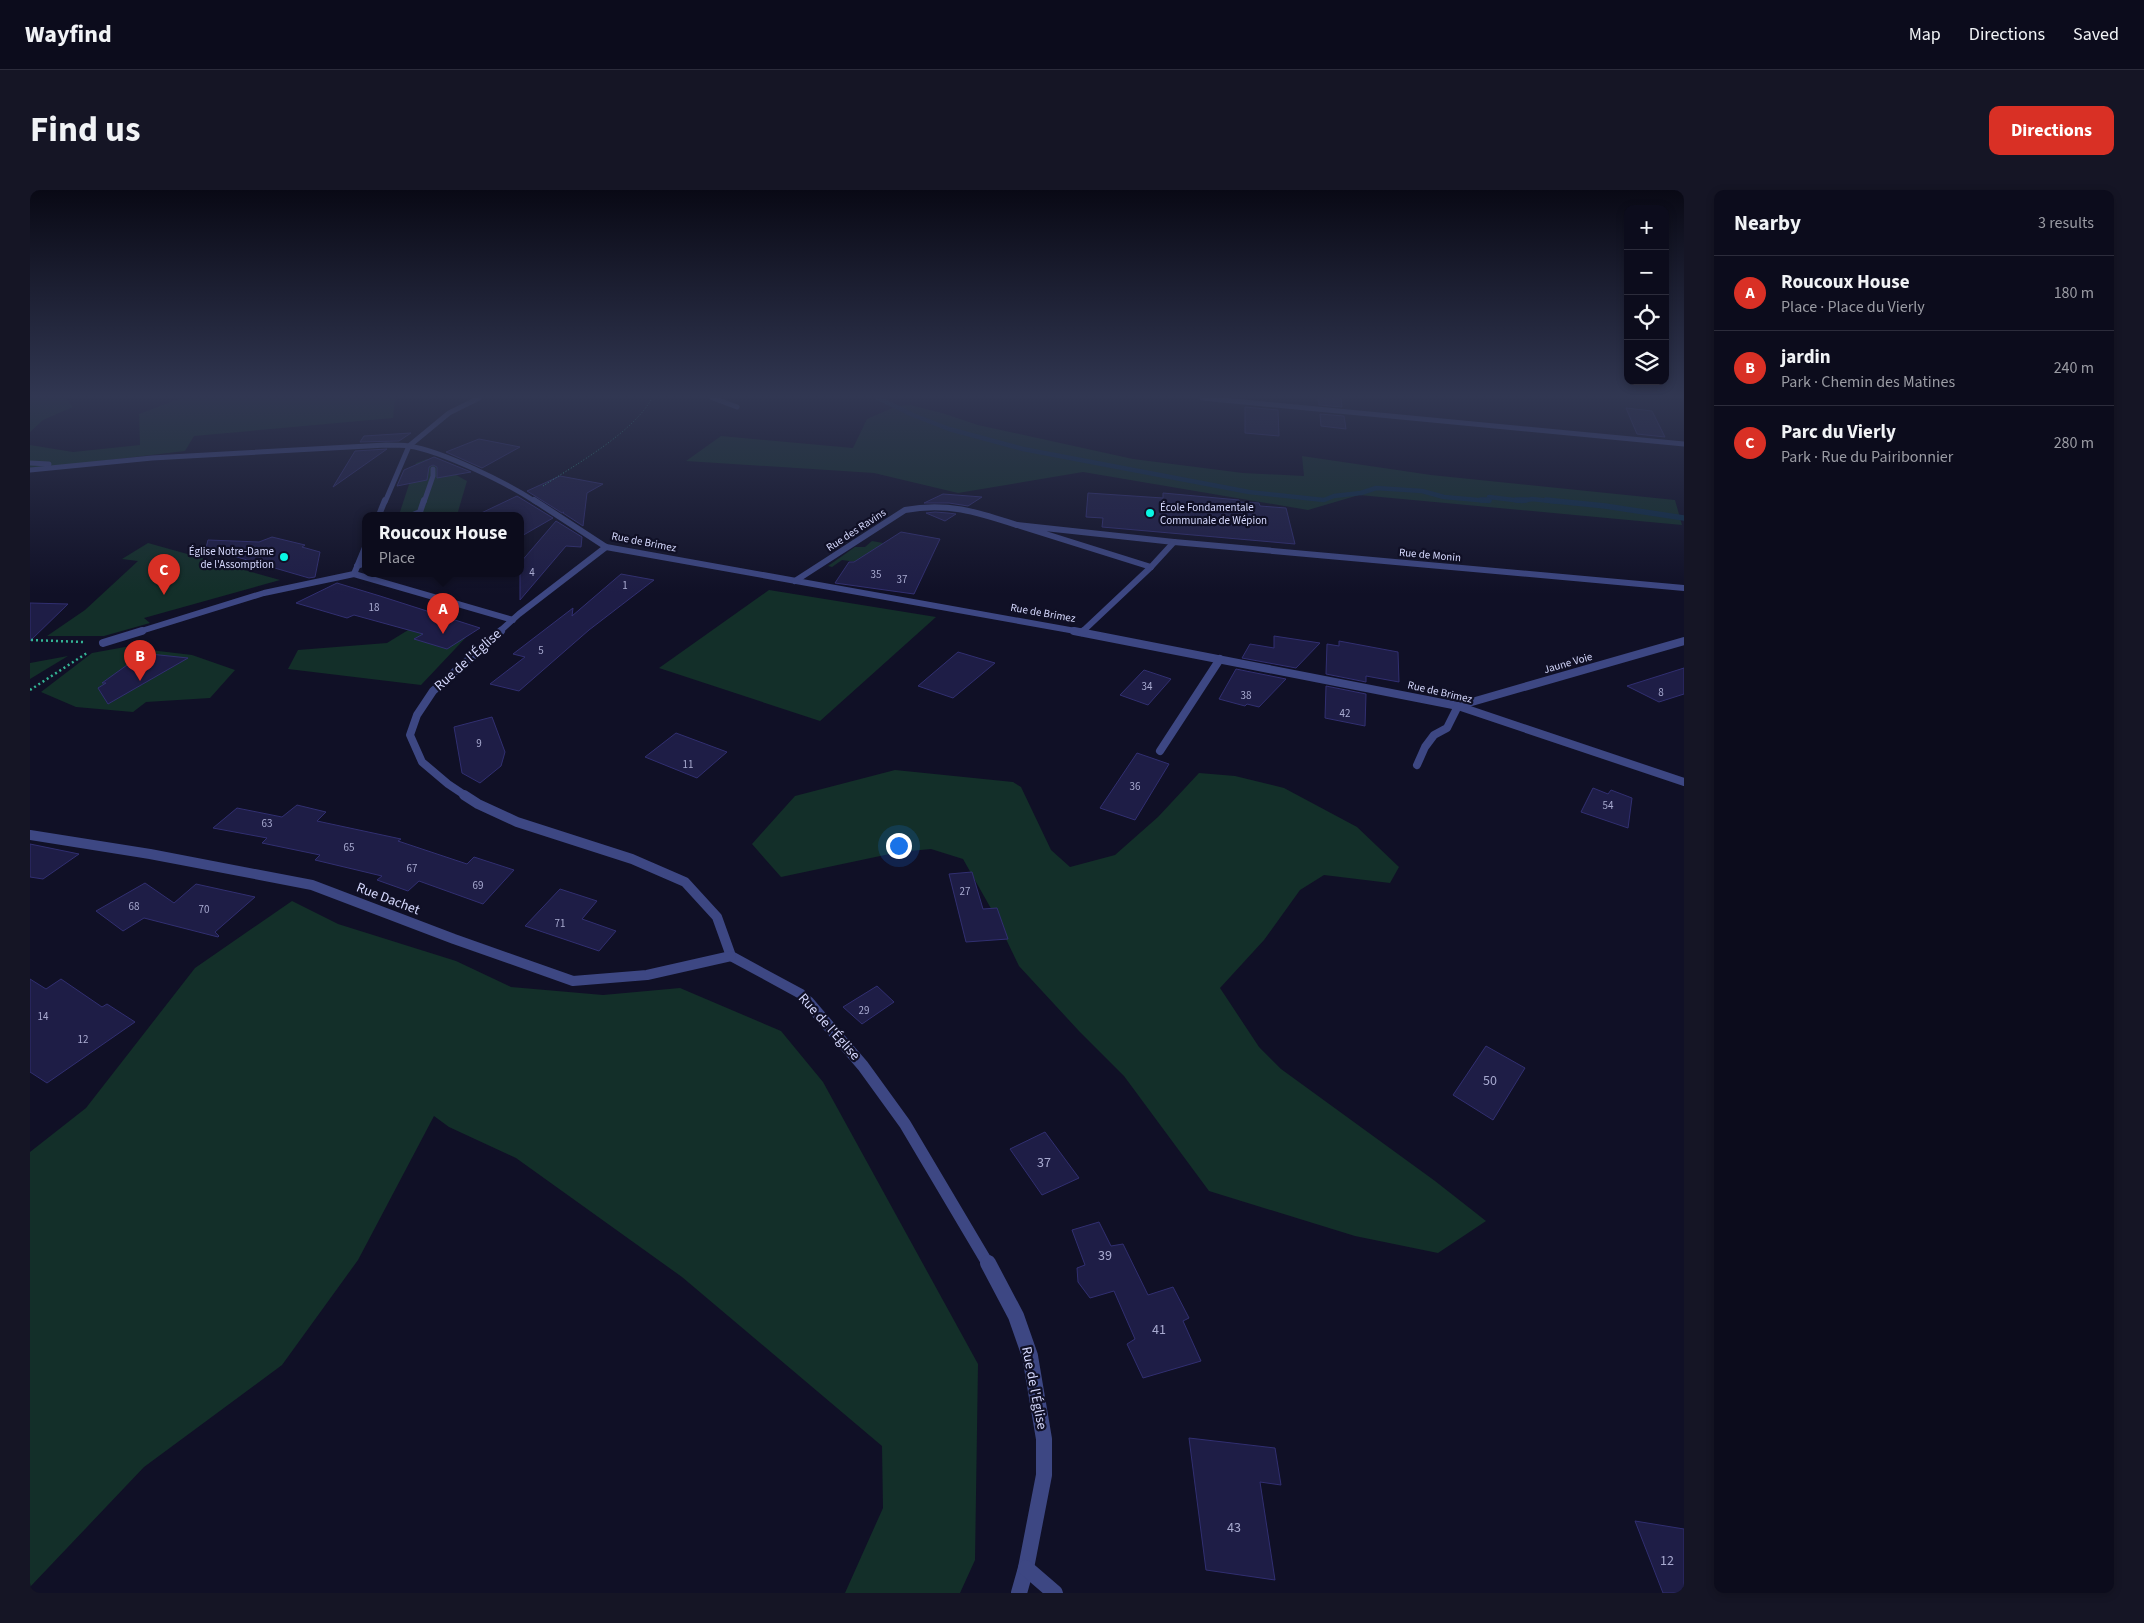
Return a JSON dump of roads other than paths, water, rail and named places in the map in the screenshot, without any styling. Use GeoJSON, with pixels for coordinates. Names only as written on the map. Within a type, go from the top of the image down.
{"type":"FeatureCollection","features":[{"type":"Feature","properties":{"kind":"street"},"geometry":{"type":"LineString","coordinates":[[62,463],[97,464]]}},
{"type":"Feature","properties":{"kind":"street","name":"Rue de Brimez"},"geometry":{"type":"LineString","coordinates":[[97,464],[102,463]]}},
{"type":"Feature","properties":{"kind":"street"},"geometry":{"type":"LineString","coordinates":[[380,512],[401,463]]}},
{"type":"Feature","properties":{"kind":"street","name":"Rue de Brimez"},"geometry":{"type":"LineString","coordinates":[[457,463],[524,494],[606,547],[1082,632],[1458,706],[1684,782]]}},
{"type":"Feature","properties":{"kind":"street"},"geometry":{"type":"LineString","coordinates":[[30,470],[97,464]]}},
{"type":"Feature","properties":{"kind":"street"},"geometry":{"type":"LineString","coordinates":[[420,512],[433,476],[433,468]]}},
{"type":"Feature","properties":{"kind":"street","name":"Rue des Ravins"},"geometry":{"type":"LineString","coordinates":[[795,581],[906,510],[922,506],[951,505],[1017,525]]}},
{"type":"Feature","properties":{"kind":"street"},"geometry":{"type":"LineString","coordinates":[[1017,525],[1151,567]]}},
{"type":"Feature","properties":{"kind":"street","name":"Rue de Monin"},"geometry":{"type":"LineString","coordinates":[[1017,525],[1174,542],[1684,588]]}},
{"type":"Feature","properties":{"kind":"street"},"geometry":{"type":"LineString","coordinates":[[1082,632],[1151,567],[1174,542]]}},
{"type":"Feature","properties":{"kind":"street","name":"Rue de l'Église"},"geometry":{"type":"LineString","coordinates":[[606,547],[514,620],[433,691],[417,714],[410,735],[415,749],[422,762],[448,784],[478,804],[517,822],[632,859],[685,882],[718,917],[731,956],[802,994],[863,1066],[905,1124],[977,1242],[1016,1316],[1030,1356],[1044,1438],[1044,1475],[1026,1568],[1019,1593]]}},
{"type":"Feature","properties":{"kind":"street"},"geometry":{"type":"LineString","coordinates":[[354,574],[362,554]]}},
{"type":"Feature","properties":{"kind":"street"},"geometry":{"type":"LineString","coordinates":[[357,566],[362,564]]}},
{"type":"Feature","properties":{"kind":"street"},"geometry":{"type":"LineString","coordinates":[[102,643],[264,593],[305,583],[337,580],[354,574],[362,577]]}},
{"type":"Feature","properties":{"kind":"street"},"geometry":{"type":"LineString","coordinates":[[362,577],[514,620]]}},
{"type":"Feature","properties":{"kind":"street","name":"Jaune Voie"},"geometry":{"type":"LineString","coordinates":[[1458,706],[1684,641]]}},
{"type":"Feature","properties":{"kind":"street"},"geometry":{"type":"LineString","coordinates":[[1160,751],[1220,659]]}},
{"type":"Feature","properties":{"kind":"street"},"geometry":{"type":"LineString","coordinates":[[1417,765],[1425,746],[1434,735],[1447,728],[1458,706]]}},
{"type":"Feature","properties":{"kind":"street","name":"Rue Dachet"},"geometry":{"type":"LineString","coordinates":[[30,836],[150,854],[312,885],[454,939],[573,981],[647,975],[731,956]]}},
{"type":"Feature","properties":{"kind":"street"},"geometry":{"type":"LineString","coordinates":[[1026,1568],[1055,1593]]}},
{"type":"Feature","properties":{"kind":"waterway"},"geometry":{"type":"LineString","coordinates":[[1099,463],[1249,492],[1324,500],[1334,496],[1361,493],[1376,488],[1422,491],[1444,497],[1489,500]]}},
{"type":"Feature","properties":{"kind":"waterway"},"geometry":{"type":"LineString","coordinates":[[1489,500],[1489,497],[1522,501],[1532,499],[1559,502]]}},
{"type":"Feature","properties":{"kind":"waterway"},"geometry":{"type":"LineString","coordinates":[[1481,500],[1489,500]]}},
{"type":"Feature","properties":{"kind":"waterway"},"geometry":{"type":"LineString","coordinates":[[1516,500],[1526,500]]}},
{"type":"Feature","properties":{"kind":"waterway"},"geometry":{"type":"LineString","coordinates":[[1546,500],[1605,506],[1684,518]]}},
{"type":"Feature","properties":{"kind":"place","name":"École Fondamentale Communale de Wépion"},"geometry":{"type":"Point","coordinates":[1150,513]}},
{"type":"Feature","properties":{"kind":"place","name":"Église Notre-Dame de l'Assomption"},"geometry":{"type":"Point","coordinates":[284,557]}},
{"type":"Feature","properties":{"kind":"place","name":"Parc du Vierly"},"geometry":{"type":"Point","coordinates":[164,595]}},
{"type":"Feature","properties":{"kind":"place","name":"Roucoux House"},"geometry":{"type":"Point","coordinates":[443,634]}},
{"type":"Feature","properties":{"kind":"place","name":"jardin"},"geometry":{"type":"Point","coordinates":[140,681]}}]}
